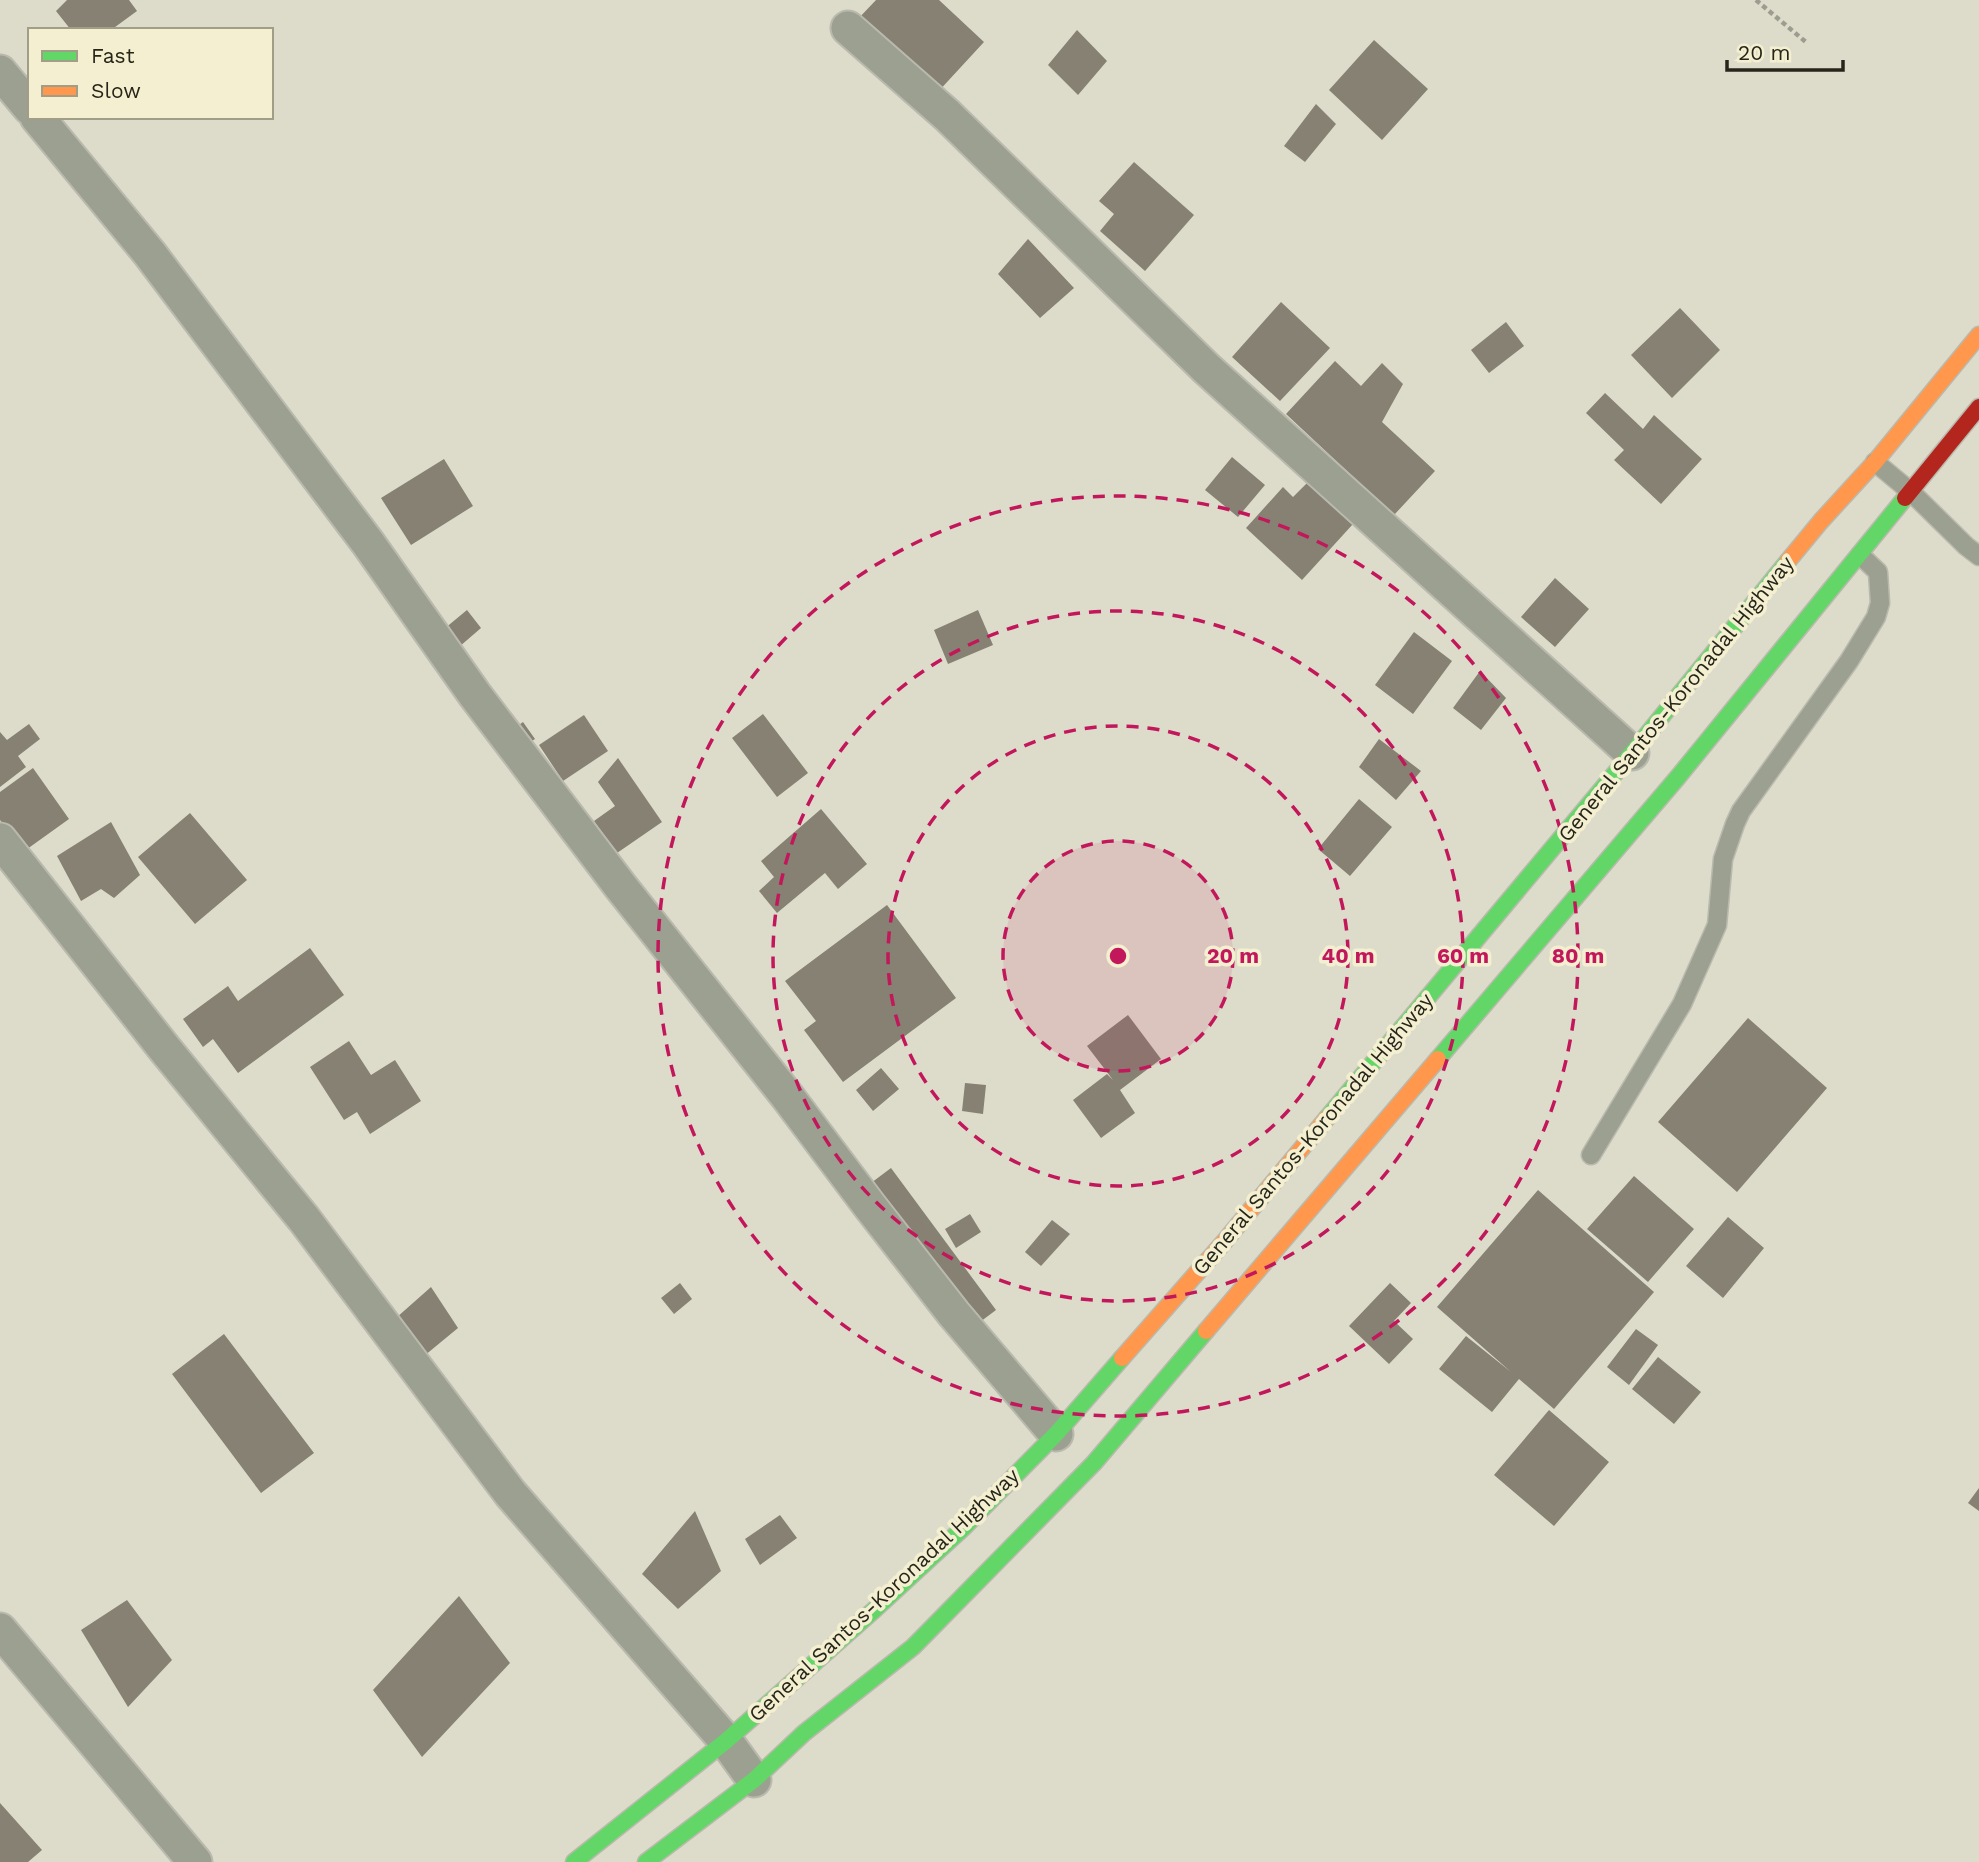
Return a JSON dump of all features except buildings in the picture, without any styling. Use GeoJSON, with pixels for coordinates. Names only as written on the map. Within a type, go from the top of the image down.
{"type":"FeatureCollection","features":[{"type":"Feature","properties":{"kind":"highway","name":"General Santos-Koronadal Highway"},"geometry":{"type":"LineString","coordinates":[[574,1862],[726,1741],[962,1528],[1056,1434],[1228,1246],[1821,521],[1875,462],[1979,335]]}},
{"type":"Feature","properties":{"kind":"highway"},"geometry":{"type":"LineString","coordinates":[[646,1862],[754,1780],[804,1733],[913,1647],[1094,1463],[1253,1268],[1678,777],[1979,407]]}},
{"type":"Feature","properties":{"kind":"street"},"geometry":{"type":"LineString","coordinates":[[848,28],[947,116],[1207,369],[1632,753]]}},
{"type":"Feature","properties":{"kind":"street"},"geometry":{"type":"LineString","coordinates":[[0,72],[28,106]]}},
{"type":"Feature","properties":{"kind":"street"},"geometry":{"type":"LineString","coordinates":[[39,119],[175,287],[368,543],[475,695],[621,887],[787,1096],[954,1314],[1056,1434]]}},
{"type":"Feature","properties":{"kind":"street"},"geometry":{"type":"LineString","coordinates":[[0,840],[304,1219],[510,1493],[726,1741],[754,1780]]}},
{"type":"Feature","properties":{"kind":"street"},"geometry":{"type":"LineString","coordinates":[[0,1630],[195,1862]]}},
{"type":"Feature","properties":{"kind":"lane"},"geometry":{"type":"LineString","coordinates":[[1875,462],[1979,556]]}},
{"type":"Feature","properties":{"kind":"lane"},"geometry":{"type":"LineString","coordinates":[[1591,1155],[1682,1004],[1717,925],[1723,859],[1741,811],[1849,661],[1876,617],[1880,603],[1878,572],[1860,555]]}},
{"type":"Feature","properties":{"kind":"path"},"geometry":{"type":"LineString","coordinates":[[1756,0],[1807,43]]}},
{"type":"Feature","properties":{"kind":"traffic: fast"},"geometry":{"type":"LineString","coordinates":[[1438,1059],[1678,777],[1905,498]]}},
{"type":"Feature","properties":{"kind":"traffic: fast"},"geometry":{"type":"LineString","coordinates":[[1327,1118],[1632,753],[1788,561]]}},
{"type":"Feature","properties":{"kind":"traffic: fast"},"geometry":{"type":"LineString","coordinates":[[646,1862],[754,1780],[804,1733],[913,1647],[1094,1463],[1206,1331]]}},
{"type":"Feature","properties":{"kind":"traffic: fast"},"geometry":{"type":"LineString","coordinates":[[574,1862],[726,1741],[873,1611],[963,1528],[1056,1434],[1122,1358]]}},
{"type":"Feature","properties":{"kind":"traffic: slow"},"geometry":{"type":"LineString","coordinates":[[1788,561],[1875,462],[1979,335]]}},
{"type":"Feature","properties":{"kind":"traffic: slow"},"geometry":{"type":"LineString","coordinates":[[1206,1331],[1438,1059]]}},
{"type":"Feature","properties":{"kind":"traffic: slow"},"geometry":{"type":"LineString","coordinates":[[1122,1358],[1224,1242],[1327,1118]]}},
{"type":"Feature","properties":{"kind":"traffic: jam"},"geometry":{"type":"LineString","coordinates":[[1905,498],[1979,407]]}}]}
